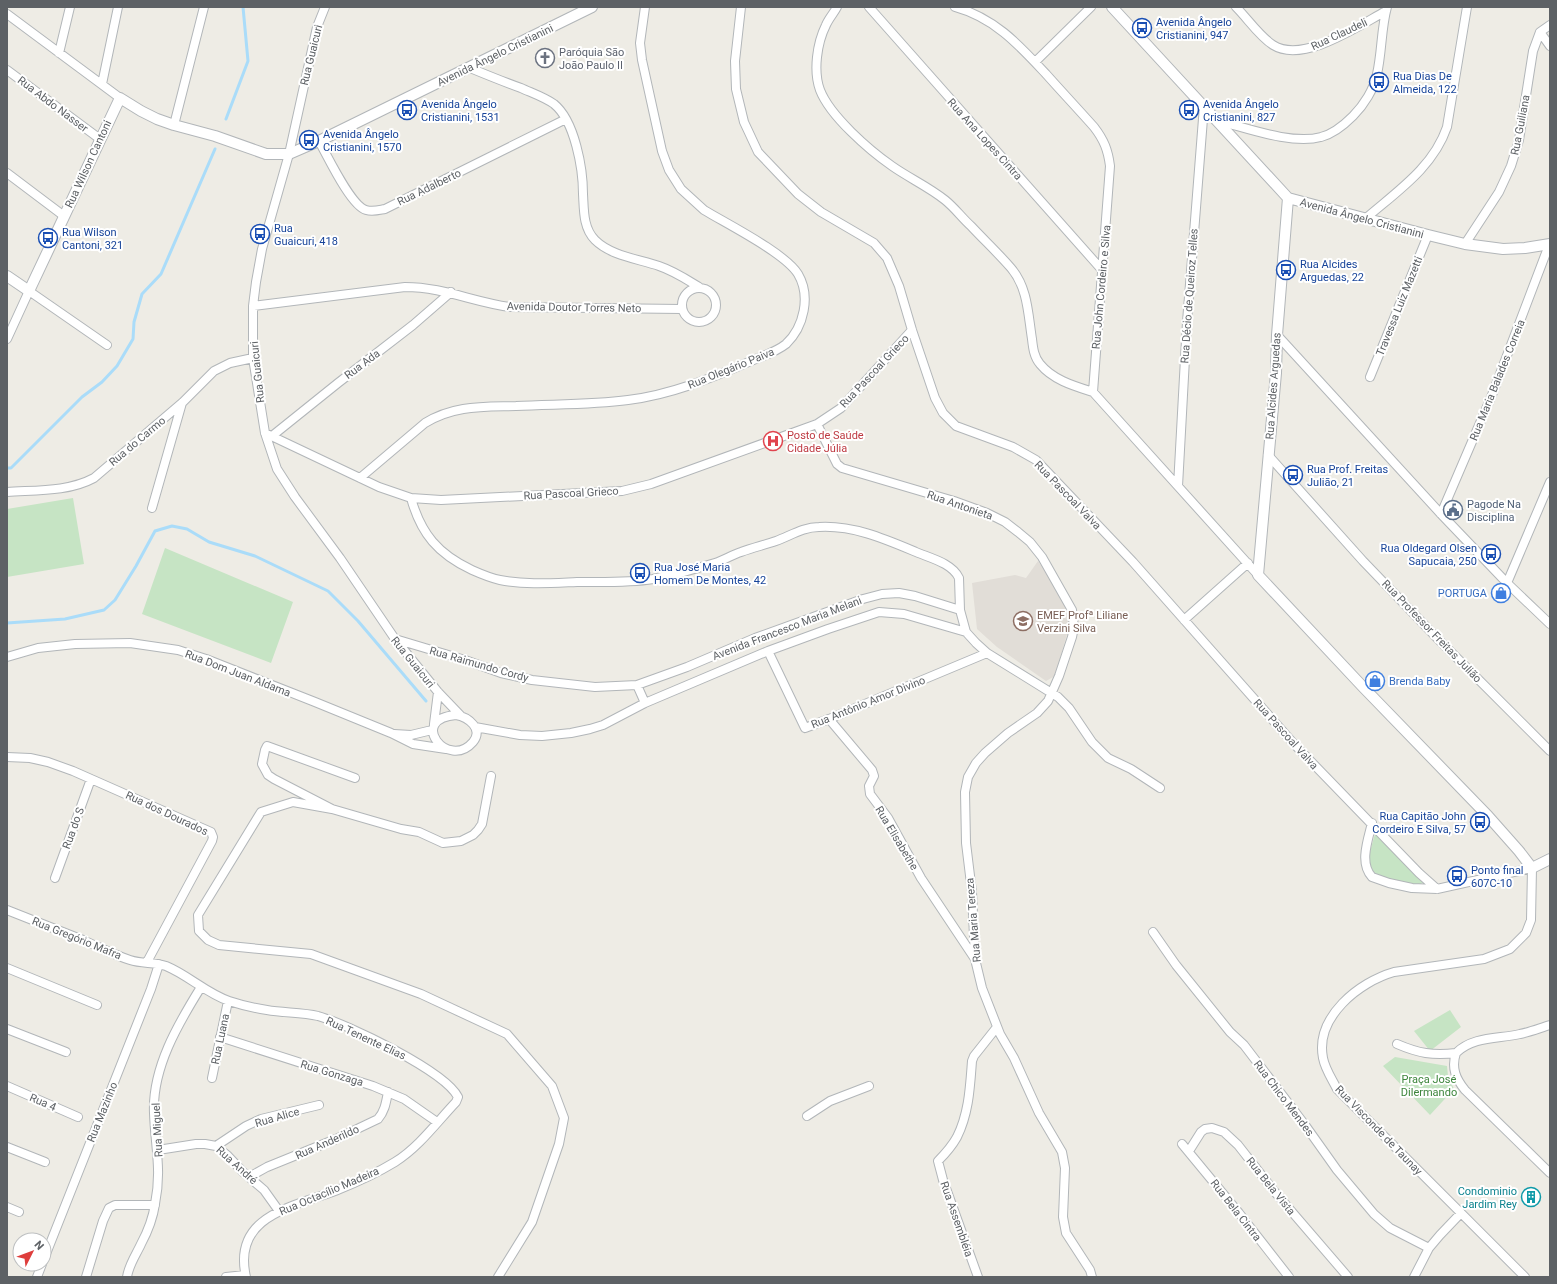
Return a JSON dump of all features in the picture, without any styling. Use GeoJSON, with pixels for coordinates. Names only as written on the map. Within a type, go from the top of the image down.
{"type":"FeatureCollection","features":[{"type":"Feature","properties":{"kind":"street"},"geometry":{"type":"LineString","coordinates":[[59,53],[70,7]]}},
{"type":"Feature","properties":{"kind":"street"},"geometry":{"type":"LineString","coordinates":[[102,84],[118,7]]}},
{"type":"Feature","properties":{"kind":"street"},"geometry":{"type":"LineString","coordinates":[[174,125],[204,7]]}},
{"type":"Feature","properties":{"kind":"street","name":"Rua Guaicuri"},"geometry":{"type":"LineString","coordinates":[[325,7],[317,27],[289,154],[262,249],[253,306],[254,358],[271,452],[285,482],[340,558],[394,640],[438,692],[461,716]]}},
{"type":"Feature","properties":{"kind":"street","name":"Avenida Ângelo Cristianini"},"geometry":{"type":"LineString","coordinates":[[289,154],[470,68],[592,7]]}},
{"type":"Feature","properties":{"kind":"street","name":"Rua Olegário Paiva"},"geometry":{"type":"LineString","coordinates":[[360,478],[425,423],[448,411],[479,407],[597,403],[647,398],[678,389],[776,351],[793,336],[803,317],[805,298],[802,282],[798,274],[781,257],[704,210],[681,189],[669,170],[662,152],[642,60],[640,43],[645,7]]}},
{"type":"Feature","properties":{"kind":"street","name":"Rua Pascoal Valva"},"geometry":{"type":"LineString","coordinates":[[742,7],[735,61],[736,89],[744,122],[758,152],[798,194],[821,212],[863,236],[881,250],[887,258],[899,286],[935,398],[949,421],[962,429],[1013,447],[1036,460],[1133,562],[1294,744],[1419,873],[1437,889]]}},
{"type":"Feature","properties":{"kind":"street"},"geometry":{"type":"LineString","coordinates":[[837,7],[826,23],[822,34],[818,58],[817,75],[820,89],[827,103],[864,144],[891,166],[940,197],[956,210],[1011,268],[1023,287],[1034,353],[1040,364],[1059,379],[1093,392],[1258,575],[1363,687],[1488,816],[1520,851],[1532,868]]}},
{"type":"Feature","properties":{"kind":"street","name":"Rua Ana Lopes Cintra"},"geometry":{"type":"LineString","coordinates":[[869,7],[1102,270]]}},
{"type":"Feature","properties":{"kind":"street","name":"Rua John Cordeiro e Silva"},"geometry":{"type":"LineString","coordinates":[[955,7],[983,18],[1016,42],[1094,126],[1106,146],[1110,166],[1093,392]]}},
{"type":"Feature","properties":{"kind":"street"},"geometry":{"type":"LineString","coordinates":[[1035,62],[1091,7]]}},
{"type":"Feature","properties":{"kind":"street","name":"Avenida Ângelo Cristianini"},"geometry":{"type":"LineString","coordinates":[[1112,7],[1119,12],[1288,198],[1465,244],[1503,249],[1550,245]]}},
{"type":"Feature","properties":{"kind":"street","name":"Rua Claudeli"},"geometry":{"type":"LineString","coordinates":[[1236,7],[1273,45],[1287,50],[1305,50],[1320,45],[1386,9]]}},
{"type":"Feature","properties":{"kind":"street"},"geometry":{"type":"LineString","coordinates":[[1365,219],[1419,173],[1432,157],[1442,141],[1447,127],[1467,7]]}},
{"type":"Feature","properties":{"kind":"street"},"geometry":{"type":"LineString","coordinates":[[1219,121],[1284,138],[1306,140],[1320,138],[1331,134],[1360,110],[1372,88],[1377,74],[1386,9]]}},
{"type":"Feature","properties":{"kind":"street"},"geometry":{"type":"LineString","coordinates":[[7,14],[120,98],[141,111],[174,125],[215,136],[266,154],[289,154]]}},
{"type":"Feature","properties":{"kind":"street"},"geometry":{"type":"LineString","coordinates":[[1550,25],[1540,32],[1550,46]]}},
{"type":"Feature","properties":{"kind":"street","name":"Rua Guiliana"},"geometry":{"type":"LineString","coordinates":[[1465,244],[1499,192],[1511,166],[1519,140],[1533,51],[1540,32]]}},
{"type":"Feature","properties":{"kind":"street"},"geometry":{"type":"LineString","coordinates":[[470,68],[548,100],[560,110],[566,119],[580,159],[583,178],[586,227],[595,240],[604,247],[660,266],[682,276],[699,287]]}},
{"type":"Feature","properties":{"kind":"street","name":"Rua Abdo Nasser"},"geometry":{"type":"LineString","coordinates":[[7,70],[100,139]]}},
{"type":"Feature","properties":{"kind":"street","name":"Rua Wilson Cantoni"},"geometry":{"type":"LineString","coordinates":[[7,339],[120,98]]}},
{"type":"Feature","properties":{"kind":"street","name":"Rua Décio de Queiroz Telles"},"geometry":{"type":"LineString","coordinates":[[1178,486],[1187,322],[1204,106]]}},
{"type":"Feature","properties":{"kind":"street","name":"Rua Adalberto"},"geometry":{"type":"LineString","coordinates":[[319,141],[354,202],[366,210],[375,211],[385,209],[566,119]]}},
{"type":"Feature","properties":{"kind":"street"},"geometry":{"type":"LineString","coordinates":[[7,173],[64,216]]}},
{"type":"Feature","properties":{"kind":"street","name":"Rua Alcides Arguedas"},"geometry":{"type":"LineString","coordinates":[[1258,575],[1276,373],[1277,335],[1288,198]]}},
{"type":"Feature","properties":{"kind":"street","name":"Travessa Luiz Mazetti"},"geometry":{"type":"LineString","coordinates":[[1370,377],[1428,235]]}},
{"type":"Feature","properties":{"kind":"street","name":"Rua Maria Balades Correia"},"geometry":{"type":"LineString","coordinates":[[1441,514],[1492,395],[1550,245]]}},
{"type":"Feature","properties":{"kind":"street"},"geometry":{"type":"LineString","coordinates":[[7,276],[107,345]]}},
{"type":"Feature","properties":{"kind":"street","name":"Avenida Doutor Torres Neto"},"geometry":{"type":"LineString","coordinates":[[253,306],[405,287],[433,288],[494,305],[510,307],[682,309]]}},
{"type":"Feature","properties":{"kind":"street"},"geometry":{"type":"LineString","coordinates":[[699,287],[706,288],[714,295],[717,304],[714,314],[706,321],[696,322],[687,318],[682,309],[684,296],[693,288],[699,287]]}},
{"type":"Feature","properties":{"kind":"street","name":"Rua Ada"},"geometry":{"type":"LineString","coordinates":[[268,435],[414,325],[451,292]]}},
{"type":"Feature","properties":{"kind":"street","name":"Rua Pascoal Grieco"},"geometry":{"type":"LineString","coordinates":[[268,435],[379,487],[411,498],[441,500],[622,491],[651,484],[817,424],[841,408],[912,330]]}},
{"type":"Feature","properties":{"kind":"street"},"geometry":{"type":"LineString","coordinates":[[1277,335],[1441,514],[1507,583],[1550,624]]}},
{"type":"Feature","properties":{"kind":"street","name":"Rua do Carmo"},"geometry":{"type":"LineString","coordinates":[[7,492],[53,489],[72,486],[84,483],[94,478],[183,402],[214,371],[230,363],[254,358]]}},
{"type":"Feature","properties":{"kind":"street"},"geometry":{"type":"LineString","coordinates":[[152,508],[183,402]]}},
{"type":"Feature","properties":{"kind":"street","name":"Rua Antonieta"},"geometry":{"type":"LineString","coordinates":[[817,424],[837,464],[842,468],[954,501],[987,513],[1005,522],[1030,542],[1042,557],[1061,589],[1072,610],[1074,618],[1072,637],[1052,693]]}},
{"type":"Feature","properties":{"kind":"street","name":"Rua Professor Freitas Julião"},"geometry":{"type":"LineString","coordinates":[[1268,455],[1363,561],[1438,639],[1550,751]]}},
{"type":"Feature","properties":{"kind":"street"},"geometry":{"type":"LineString","coordinates":[[1507,583],[1550,482]]}},
{"type":"Feature","properties":{"kind":"street"},"geometry":{"type":"LineString","coordinates":[[411,498],[416,515],[424,530],[435,545],[462,566],[490,578],[502,581],[542,583],[652,579],[714,563],[805,529],[818,526],[833,526],[869,533],[953,569],[959,578],[960,610],[966,632],[987,654],[1052,693],[1069,708],[1092,742],[1108,758],[1131,769],[1160,788]]}},
{"type":"Feature","properties":{"kind":"street"},"geometry":{"type":"LineString","coordinates":[[1184,620],[1248,563]]}},
{"type":"Feature","properties":{"kind":"street","name":"Avenida Francesco Maria Melani"},"geometry":{"type":"LineString","coordinates":[[637,685],[687,667],[755,638],[863,599],[899,593],[915,596],[960,610]]}},
{"type":"Feature","properties":{"kind":"street","name":"Avenida Francesco Maria Melani"},"geometry":{"type":"LineString","coordinates":[[475,727],[520,736],[542,736],[571,733],[603,725],[645,703],[768,651],[879,612],[904,614],[966,632]]}},
{"type":"Feature","properties":{"kind":"street","name":"Rua Raimundo Cordy"},"geometry":{"type":"LineString","coordinates":[[394,640],[532,680],[595,687],[637,685]]}},
{"type":"Feature","properties":{"kind":"street","name":"Rua Dom Juan Aldama"},"geometry":{"type":"LineString","coordinates":[[7,657],[38,648],[76,644],[130,644],[178,650],[206,659],[272,685],[391,733],[413,744],[446,749]]}},
{"type":"Feature","properties":{"kind":"street","name":"Rua Antônio Amor Divino"},"geometry":{"type":"LineString","coordinates":[[768,651],[805,728],[987,654]]}},
{"type":"Feature","properties":{"kind":"street"},"geometry":{"type":"LineString","coordinates":[[637,685],[645,703]]}},
{"type":"Feature","properties":{"kind":"street"},"geometry":{"type":"LineString","coordinates":[[433,727],[446,716],[456,714],[475,727],[476,735],[475,739],[469,746],[459,751],[446,749],[436,741],[433,727],[438,692]]}},
{"type":"Feature","properties":{"kind":"street","name":"Rua Maria Tereza"},"geometry":{"type":"LineString","coordinates":[[1052,693],[1048,701],[1037,713],[1008,733],[985,753],[976,763],[968,777],[965,792],[966,844],[972,892],[975,958],[982,988],[997,1027],[1014,1058],[1039,1113],[1062,1152],[1065,1168],[1063,1217],[1066,1234],[1090,1270],[1092,1277]]}},
{"type":"Feature","properties":{"kind":"street","name":"Rua Elisabethe"},"geometry":{"type":"LineString","coordinates":[[829,719],[872,770],[874,776],[869,786],[870,794],[888,818],[921,878],[975,958]]}},
{"type":"Feature","properties":{"kind":"street","name":"Rua Dom Juan Aldama"},"geometry":{"type":"LineString","coordinates":[[391,733],[411,735],[433,727]]}},
{"type":"Feature","properties":{"kind":"street"},"geometry":{"type":"LineString","coordinates":[[332,809],[268,775],[262,764],[267,746],[356,778]]}},
{"type":"Feature","properties":{"kind":"street","name":"Rua dos Dourados"},"geometry":{"type":"LineString","coordinates":[[7,757],[30,758],[48,762],[209,830],[212,834],[212,841],[147,962]]}},
{"type":"Feature","properties":{"kind":"street"},"geometry":{"type":"LineString","coordinates":[[491,776],[482,824],[473,835],[461,841],[443,843],[419,832],[401,829],[332,809],[293,802],[261,812],[198,915],[199,931],[208,940],[218,945],[311,954],[421,994],[507,1034],[552,1086],[564,1118],[558,1144],[532,1222],[498,1277]]}},
{"type":"Feature","properties":{"kind":"street","name":"Rua do S"},"geometry":{"type":"LineString","coordinates":[[55,878],[91,779]]}},
{"type":"Feature","properties":{"kind":"street"},"geometry":{"type":"LineString","coordinates":[[1372,823],[1365,856],[1367,870],[1372,877],[1389,883],[1412,888],[1437,889],[1532,868],[1550,859]]}},
{"type":"Feature","properties":{"kind":"street","name":"Rua Visconde de Taunay"},"geometry":{"type":"LineString","coordinates":[[1525,1277],[1337,1089],[1323,1058],[1322,1045],[1327,1026],[1333,1015],[1352,994],[1366,983],[1382,976],[1406,970],[1484,959],[1510,950],[1526,933],[1531,920],[1532,868]]}},
{"type":"Feature","properties":{"kind":"street","name":"Rua Gregório Mafra"},"geometry":{"type":"LineString","coordinates":[[7,910],[131,961],[147,962]]}},
{"type":"Feature","properties":{"kind":"street","name":"Rua Chico Mendes"},"geometry":{"type":"LineString","coordinates":[[1153,932],[1176,965],[1230,1032],[1244,1046],[1337,1170],[1374,1214],[1390,1228],[1429,1248]]}},
{"type":"Feature","properties":{"kind":"street","name":"Rua Tenente Elias"},"geometry":{"type":"LineString","coordinates":[[147,962],[159,964],[175,971],[228,1001],[268,1010],[304,1013],[329,1020],[419,1063],[456,1094],[458,1097],[456,1102]]}},
{"type":"Feature","properties":{"kind":"street","name":"Rua Mazinho"},"geometry":{"type":"LineString","coordinates":[[52,1239],[151,989],[159,964]]}},
{"type":"Feature","properties":{"kind":"street"},"geometry":{"type":"LineString","coordinates":[[7,968],[97,1005]]}},
{"type":"Feature","properties":{"kind":"street","name":"Rua Miguel"},"geometry":{"type":"LineString","coordinates":[[127,1277],[130,1265],[149,1227],[155,1205],[158,1185],[158,1150],[154,1112],[160,1073],[168,1047],[178,1026],[201,987]]}},
{"type":"Feature","properties":{"kind":"street","name":"Rua Luana"},"geometry":{"type":"LineString","coordinates":[[212,1078],[228,1001]]}},
{"type":"Feature","properties":{"kind":"street"},"geometry":{"type":"LineString","coordinates":[[1397,1044],[1422,1053],[1440,1055],[1456,1053],[1466,1046],[1485,1039],[1520,1034],[1550,1025]]}},
{"type":"Feature","properties":{"kind":"street","name":"Rua Assembléia"},"geometry":{"type":"LineString","coordinates":[[978,1277],[938,1162],[957,1137],[964,1118],[969,1101],[972,1061],[974,1056],[997,1027]]}},
{"type":"Feature","properties":{"kind":"street"},"geometry":{"type":"LineString","coordinates":[[7,1029],[66,1052]]}},
{"type":"Feature","properties":{"kind":"street","name":"Rua Gonzaga"},"geometry":{"type":"LineString","coordinates":[[220,1037],[373,1086],[418,1108],[437,1122]]}},
{"type":"Feature","properties":{"kind":"street"},"geometry":{"type":"LineString","coordinates":[[1456,1053],[1454,1067],[1455,1075],[1459,1082],[1550,1173]]}},
{"type":"Feature","properties":{"kind":"street","name":"Rua 4"},"geometry":{"type":"LineString","coordinates":[[7,1086],[78,1117]]}},
{"type":"Feature","properties":{"kind":"street"},"geometry":{"type":"LineString","coordinates":[[807,1116],[830,1101],[869,1086]]}},
{"type":"Feature","properties":{"kind":"street","name":"Rua Anderildo"},"geometry":{"type":"LineString","coordinates":[[249,1177],[267,1167],[336,1139],[378,1119],[386,1105],[388,1092]]}},
{"type":"Feature","properties":{"kind":"street","name":"Rua Octacílio Madeira"},"geometry":{"type":"LineString","coordinates":[[246,1276],[244,1260],[246,1242],[250,1235],[264,1221],[279,1211],[336,1191],[378,1172],[402,1156],[416,1144],[456,1102]]}},
{"type":"Feature","properties":{"kind":"street","name":"Rua Alice"},"geometry":{"type":"LineString","coordinates":[[216,1146],[246,1126],[261,1119],[319,1105]]}},
{"type":"Feature","properties":{"kind":"street","name":"Rua Bela Vista"},"geometry":{"type":"LineString","coordinates":[[1189,1151],[1201,1132],[1205,1129],[1212,1128],[1224,1132],[1238,1145],[1274,1191],[1348,1277]]}},
{"type":"Feature","properties":{"kind":"street","name":"Rua André"},"geometry":{"type":"LineString","coordinates":[[158,1150],[196,1144],[216,1146],[264,1190],[279,1211]]}},
{"type":"Feature","properties":{"kind":"street","name":"Rua Bela Cintra"},"geometry":{"type":"LineString","coordinates":[[1182,1144],[1290,1277]]}},
{"type":"Feature","properties":{"kind":"street"},"geometry":{"type":"LineString","coordinates":[[7,1147],[44,1162]]}},
{"type":"Feature","properties":{"kind":"street"},"geometry":{"type":"LineString","coordinates":[[86,1277],[103,1221],[109,1208],[115,1205],[155,1205]]}},
{"type":"Feature","properties":{"kind":"street"},"geometry":{"type":"LineString","coordinates":[[7,1207],[19,1212]]}},
{"type":"Feature","properties":{"kind":"street"},"geometry":{"type":"LineString","coordinates":[[1414,1277],[1429,1248],[1461,1213]]}},
{"type":"Feature","properties":{"kind":"street"},"geometry":{"type":"LineString","coordinates":[[226,1277],[246,1276]]}},
{"type":"Feature","properties":{"kind":"shaded area","name":"EMEF Profª Liliane Verzini Silva"},"geometry":{"type":"Polygon","coordinates":[[[1038,561],[1059,591],[1070,613],[1067,634],[1055,676],[1046,681],[997,647],[977,629],[972,583],[1015,575],[1026,578],[1038,561]]]}},
{"type":"Feature","properties":{"kind":"green space"},"geometry":{"type":"Polygon","coordinates":[[[73,498],[84,564],[7,577],[7,509],[73,498]]]}},
{"type":"Feature","properties":{"kind":"green space"},"geometry":{"type":"Polygon","coordinates":[[[165,548],[293,602],[271,663],[142,614],[165,548]]]}},
{"type":"Feature","properties":{"kind":"green space"},"geometry":{"type":"Polygon","coordinates":[[[1376,830],[1424,880],[1423,883],[1419,885],[1389,880],[1376,873],[1371,868],[1369,857],[1376,830]]]}},
{"type":"Feature","properties":{"kind":"green space"},"geometry":{"type":"Polygon","coordinates":[[[1450,1010],[1461,1027],[1430,1051],[1414,1031],[1450,1010]]]}},
{"type":"Feature","properties":{"kind":"green space","name":"Praça José Dilermando"},"geometry":{"type":"Polygon","coordinates":[[[1395,1057],[1447,1066],[1448,1076],[1454,1089],[1430,1115],[1383,1066],[1395,1057]]]}},
{"type":"Feature","properties":{"kind":"waterway"},"geometry":{"type":"LineString","coordinates":[[226,119],[248,61],[243,7]]}},
{"type":"Feature","properties":{"kind":"waterway"},"geometry":{"type":"LineString","coordinates":[[7,468],[11,468],[82,397],[102,382],[117,366],[133,339],[134,322],[142,294],[161,274],[215,149]]}},
{"type":"Feature","properties":{"kind":"waterway"},"geometry":{"type":"LineString","coordinates":[[7,623],[65,619],[104,610],[115,600],[155,531],[172,526],[187,529],[209,542],[255,556],[328,591],[358,621],[426,701]]}},
{"type":"Feature","properties":{"kind":"place","name":"Avenida Ângelo Cristianini, 947"},"geometry":{"type":"Point","coordinates":[1142,28]}},
{"type":"Feature","properties":{"kind":"place","name":"Paróquia São João Paulo II"},"geometry":{"type":"Point","coordinates":[545,58]}},
{"type":"Feature","properties":{"kind":"place","name":"Rua Dias De Almeida, 122"},"geometry":{"type":"Point","coordinates":[1379,82]}},
{"type":"Feature","properties":{"kind":"place","name":"Avenida Ângelo Cristianini, 1531"},"geometry":{"type":"Point","coordinates":[407,110]}},
{"type":"Feature","properties":{"kind":"place","name":"Avenida Ângelo Cristianini, 827"},"geometry":{"type":"Point","coordinates":[1189,110]}},
{"type":"Feature","properties":{"kind":"place","name":"Avenida Ângelo Cristianini, 1570"},"geometry":{"type":"Point","coordinates":[309,140]}},
{"type":"Feature","properties":{"kind":"place","name":"Rua Guaicuri, 418"},"geometry":{"type":"Point","coordinates":[260,234]}},
{"type":"Feature","properties":{"kind":"place","name":"Rua Wilson Cantoni, 321"},"geometry":{"type":"Point","coordinates":[48,238]}},
{"type":"Feature","properties":{"kind":"place","name":"Rua Alcides Arguedas, 22"},"geometry":{"type":"Point","coordinates":[1286,270]}},
{"type":"Feature","properties":{"kind":"place","name":"Posto de Saúde Cidade Júlia"},"geometry":{"type":"Point","coordinates":[773,441]}},
{"type":"Feature","properties":{"kind":"place","name":"Rua Prof. Freitas Julião, 21"},"geometry":{"type":"Point","coordinates":[1293,475]}},
{"type":"Feature","properties":{"kind":"place","name":"Pagode Na Disciplina"},"geometry":{"type":"Point","coordinates":[1453,510]}},
{"type":"Feature","properties":{"kind":"place","name":"Rua Oldegard Olsen Sapucaia, 250"},"geometry":{"type":"Point","coordinates":[1491,554]}},
{"type":"Feature","properties":{"kind":"place","name":"Rua José Maria Homem De Montes, 42"},"geometry":{"type":"Point","coordinates":[640,573]}},
{"type":"Feature","properties":{"kind":"place","name":"PORTUGA"},"geometry":{"type":"Point","coordinates":[1501,593]}},
{"type":"Feature","properties":{"kind":"place","name":"EMEF Profª Liliane Verzini Silva"},"geometry":{"type":"Point","coordinates":[1023,621]}},
{"type":"Feature","properties":{"kind":"place","name":"Brenda Baby"},"geometry":{"type":"Point","coordinates":[1375,681]}},
{"type":"Feature","properties":{"kind":"place","name":"Rua Capitão John Cordeiro E Silva, 57"},"geometry":{"type":"Point","coordinates":[1480,822]}},
{"type":"Feature","properties":{"kind":"place","name":"Ponto final 607C-10"},"geometry":{"type":"Point","coordinates":[1457,876]}},
{"type":"Feature","properties":{"kind":"place","name":"Condominio Jardim Rey"},"geometry":{"type":"Point","coordinates":[1531,1197]}}]}
